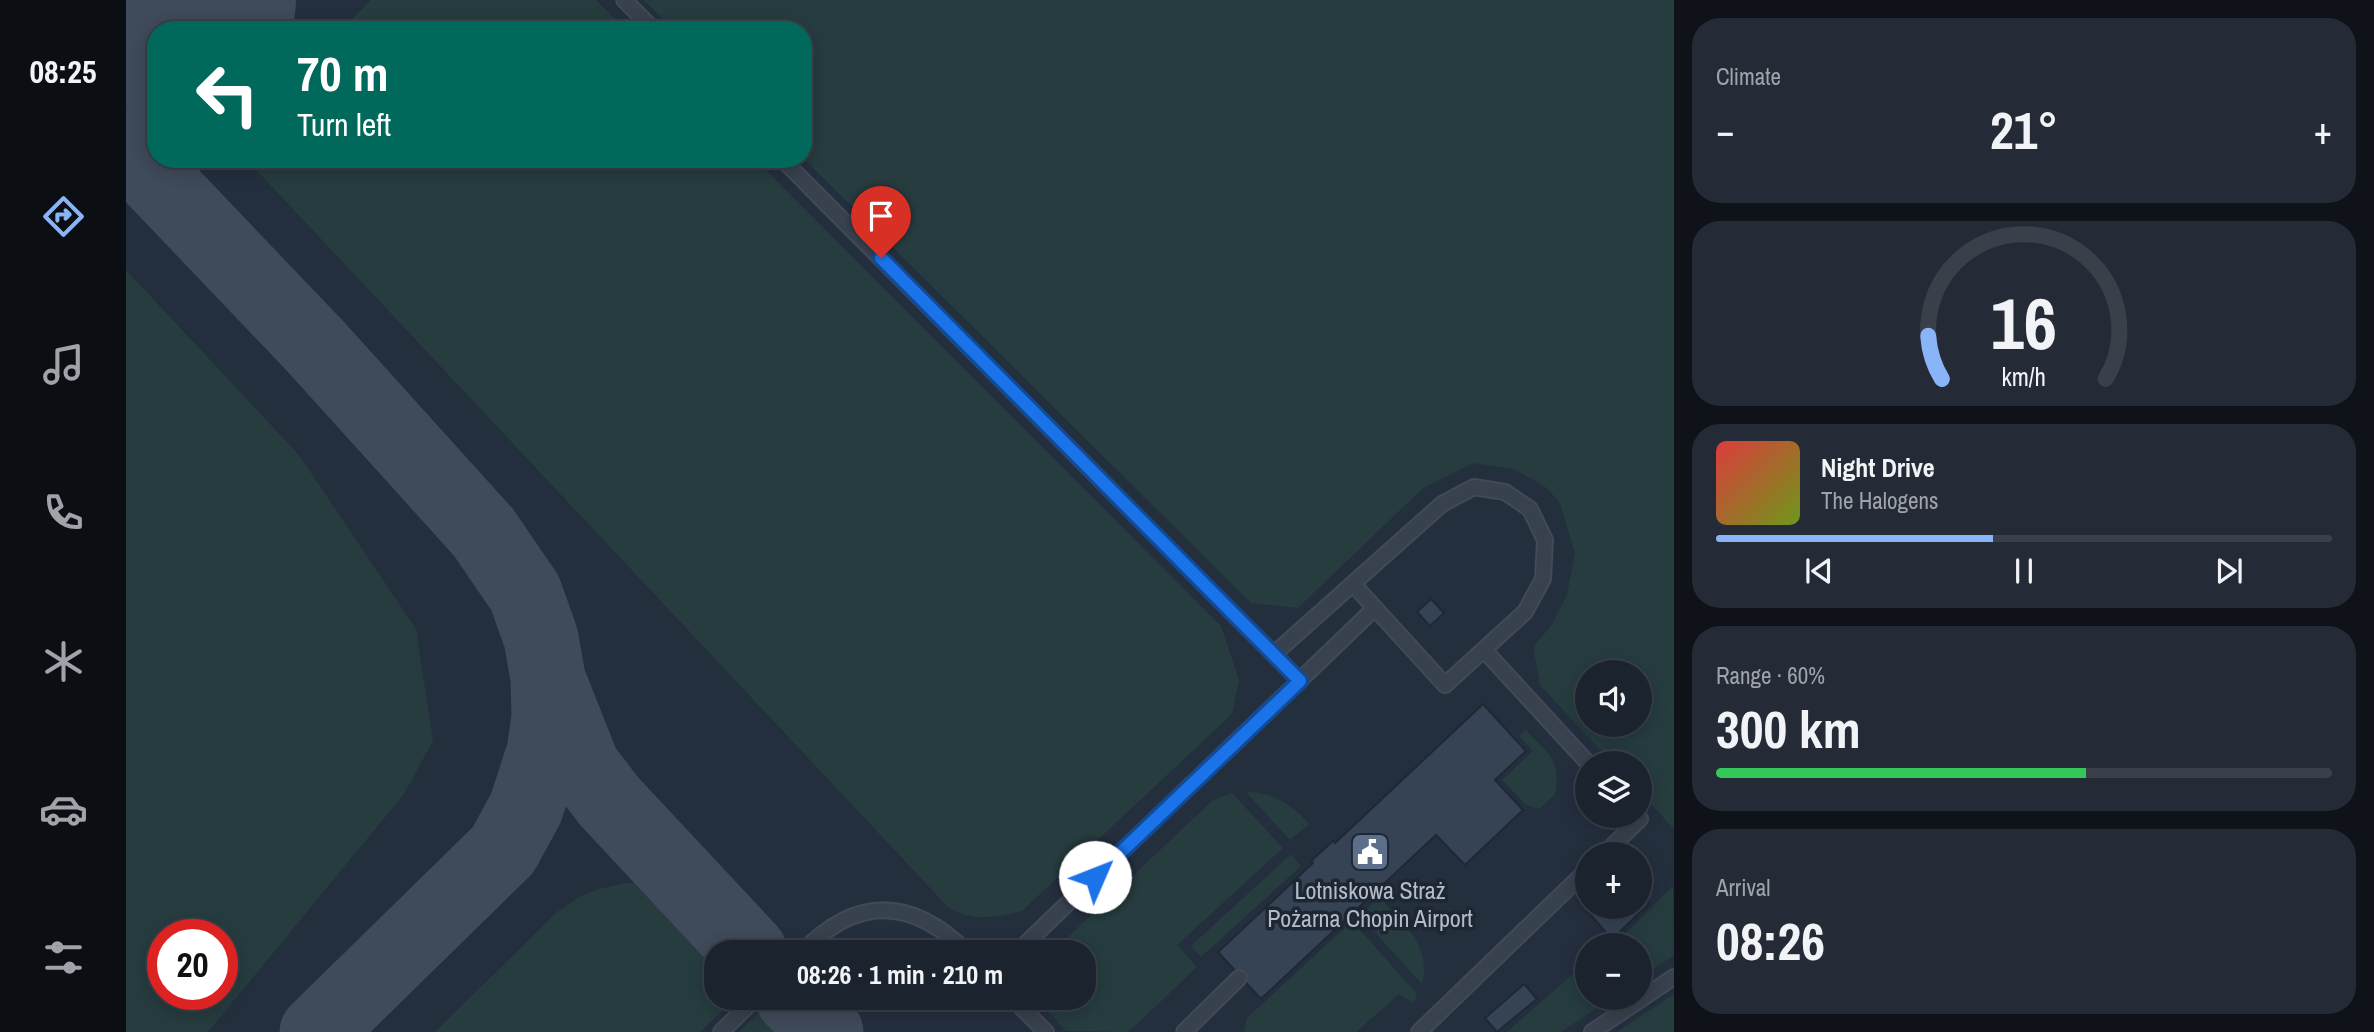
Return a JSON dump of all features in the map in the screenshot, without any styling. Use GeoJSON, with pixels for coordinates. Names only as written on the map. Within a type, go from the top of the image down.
{"type":"FeatureCollection","features":[{"type":"Feature","properties":{"kind":"lane"},"geometry":{"type":"LineString","coordinates":[[624,0],[644,21]]}},
{"type":"Feature","properties":{"kind":"lane"},"geometry":{"type":"LineString","coordinates":[[791,168],[1300,681]]}},
{"type":"Feature","properties":{"kind":"lane"},"geometry":{"type":"LineString","coordinates":[[1274,654],[1441,504],[1474,487],[1505,492],[1530,509],[1545,540],[1543,579],[1525,612],[1445,685],[1353,584]]}},
{"type":"Feature","properties":{"kind":"lane"},"geometry":{"type":"LineString","coordinates":[[1030,940],[1376,608]]}},
{"type":"Feature","properties":{"kind":"lane"},"geometry":{"type":"LineString","coordinates":[[1484,650],[1577,751]]}},
{"type":"Feature","properties":{"kind":"lane"},"geometry":{"type":"LineString","coordinates":[[1616,842],[1631,828]]}},
{"type":"Feature","properties":{"kind":"lane"},"geometry":{"type":"LineString","coordinates":[[1419,1032],[1575,882]]}},
{"type":"Feature","properties":{"kind":"lane"},"geometry":{"type":"LineString","coordinates":[[814,940],[848,917],[873,909],[897,911],[922,918],[955,940]]}},
{"type":"Feature","properties":{"kind":"lane"},"geometry":{"type":"LineString","coordinates":[[1592,1032],[1674,977]]}},
{"type":"Feature","properties":{"kind":"lane"},"geometry":{"type":"LineString","coordinates":[[1191,1030],[1239,978]]}},
{"type":"Feature","properties":{"kind":"lane"},"geometry":{"type":"LineString","coordinates":[[721,1032],[744,1010]]}},
{"type":"Feature","properties":{"kind":"lane"},"geometry":{"type":"LineString","coordinates":[[1024,1010],[1045,1032]]}},
{"type":"Feature","properties":{"kind":"green space"},"geometry":{"type":"Polygon","coordinates":[[[371,0],[596,0],[617,21],[350,21],[371,0]]]}},
{"type":"Feature","properties":{"kind":"green space"},"geometry":{"type":"Polygon","coordinates":[[[644,0],[1674,0],[1674,829],[1652,805],[1652,751],[1601,751],[1588,737],[1652,737],[1652,660],[1575,660],[1575,723],[1540,685],[1533,647],[1551,626],[1567,595],[1575,553],[1559,501],[1544,486],[1514,469],[1473,463],[1422,489],[1298,608],[1251,603],[812,167],[812,21],[665,21],[644,0]]]}},
{"type":"Feature","properties":{"kind":"green space"},"geometry":{"type":"Polygon","coordinates":[[[254,168],[764,168],[1221,626],[1239,680],[1232,714],[1022,911],[975,917],[948,907],[254,168]]]}},
{"type":"Feature","properties":{"kind":"green space"},"geometry":{"type":"Polygon","coordinates":[[[126,270],[299,455],[416,629],[433,741],[404,794],[238,996],[238,919],[147,919],[147,1010],[226,1010],[208,1032],[126,1032],[126,270]]]}},
{"type":"Feature","properties":{"kind":"green space"},"geometry":{"type":"Polygon","coordinates":[[[1526,730],[1547,752],[1557,773],[1555,794],[1539,809],[1526,805],[1502,780],[1533,751],[1519,736],[1526,730]]]}},
{"type":"Feature","properties":{"kind":"green space"},"geometry":{"type":"Polygon","coordinates":[[[1246,792],[1265,794],[1281,800],[1309,824],[1290,840],[1246,792]]]}},
{"type":"Feature","properties":{"kind":"green space"},"geometry":{"type":"Polygon","coordinates":[[[1232,793],[1283,848],[1177,945],[1197,967],[1133,1028],[1127,1032],[1066,1031],[1047,1010],[1096,1010],[1096,940],[1065,940],[1213,800],[1232,793]]]}},
{"type":"Feature","properties":{"kind":"green space"},"geometry":{"type":"Polygon","coordinates":[[[1291,854],[1301,866],[1201,957],[1191,946],[1291,854]]]}},
{"type":"Feature","properties":{"kind":"green space"},"geometry":{"type":"Polygon","coordinates":[[[652,882],[668,889],[720,940],[704,940],[704,1010],[723,1010],[700,1032],[435,1032],[557,912],[581,896],[598,889],[627,883],[652,882]]]}},
{"type":"Feature","properties":{"kind":"green space"},"geometry":{"type":"Polygon","coordinates":[[[1673,886],[1674,955],[1652,970],[1652,933],[1626,933],[1640,919],[1652,919],[1652,907],[1673,886]]]}},
{"type":"Feature","properties":{"kind":"green space"},"geometry":{"type":"Polygon","coordinates":[[[1379,897],[1406,926],[1419,946],[1424,970],[1422,984],[1360,916],[1379,897]]]}},
{"type":"Feature","properties":{"kind":"green space"},"geometry":{"type":"Polygon","coordinates":[[[1352,921],[1417,994],[1414,1003],[1399,994],[1356,1032],[1244,1032],[1247,1018],[1352,921]]]}},
{"type":"Feature","properties":{"kind":"green space"},"geometry":{"type":"Polygon","coordinates":[[[1575,972],[1575,1010],[1594,1010],[1561,1032],[1507,1032],[1575,972]]]}},
{"type":"Feature","properties":{"kind":"green space"},"geometry":{"type":"Polygon","coordinates":[[[1674,994],[1674,1032],[1617,1032],[1652,1010],[1674,994]]]}},
{"type":"Feature","properties":{"kind":"green space"},"geometry":{"type":"Polygon","coordinates":[[[761,1010],[788,1010],[809,1032],[739,1032],[761,1010]]]}},
{"type":"Feature","properties":{"kind":"building"},"geometry":{"type":"Polygon","coordinates":[[[1431,599],[1444,613],[1430,626],[1417,612],[1431,599]]]}},
{"type":"Feature","properties":{"kind":"building","name":"Lotniskowa Straż Pożarna Chopin Airport"},"geometry":{"type":"Polygon","coordinates":[[[1483,704],[1526,751],[1495,780],[1523,810],[1465,865],[1436,835],[1261,999],[1218,952],[1313,863],[1311,861],[1333,841],[1335,843],[1483,704]]]}},
{"type":"Feature","properties":{"kind":"building"},"geometry":{"type":"Polygon","coordinates":[[[1594,919],[1633,919],[1618,933],[1607,933],[1594,919]]]}},
{"type":"Feature","properties":{"kind":"building"},"geometry":{"type":"Polygon","coordinates":[[[1524,984],[1537,999],[1497,1032],[1485,1018],[1524,984]]]}},
{"type":"Feature","properties":{"kind":"taxiway"},"geometry":{"type":"LineString","coordinates":[[126,20],[179,0]]}},
{"type":"Feature","properties":{"kind":"taxiway"},"geometry":{"type":"LineString","coordinates":[[126,148],[316,347],[484,533],[525,593],[541,638],[548,678],[549,717],[544,752],[526,808],[503,850],[317,1032]]}},
{"type":"Feature","properties":{"kind":"taxiway"},"geometry":{"type":"LineString","coordinates":[[550,684],[583,767],[609,801],[739,940]]}},
{"type":"Feature","properties":{"kind":"taxiway"},"geometry":{"type":"LineString","coordinates":[[805,1010],[826,1032]]}},
{"type":"Feature","properties":{"kind":"runway"},"geometry":{"type":"LineString","coordinates":[[182,21],[203,0]]}},
{"type":"Feature","properties":{"kind":"place","name":"Lotniskowa Straż Pożarna Chopin Airport"},"geometry":{"type":"Point","coordinates":[1370,852]}},
{"type":"Feature","properties":{"kind":"route"},"geometry":{"type":"LineString","coordinates":[[881,258],[1300,681],[1095,877]]}}]}
